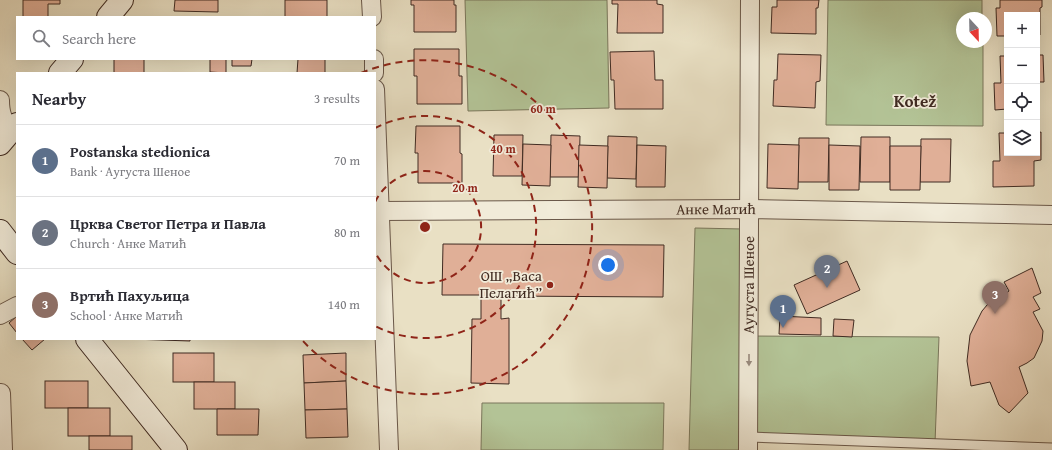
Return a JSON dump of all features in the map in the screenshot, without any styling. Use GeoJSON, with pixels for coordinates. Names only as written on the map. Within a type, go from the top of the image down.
{"type":"FeatureCollection","features":[{"type":"Feature","properties":{"kind":"street"},"geometry":{"type":"LineString","coordinates":[[109,16],[122,0]]}},
{"type":"Feature","properties":{"kind":"street"},"geometry":{"type":"LineString","coordinates":[[371,0],[372,16]]}},
{"type":"Feature","properties":{"kind":"street","name":"Аугуста Шеное"},"geometry":{"type":"LineString","coordinates":[[748,443],[750,0]]}},
{"type":"Feature","properties":{"kind":"street"},"geometry":{"type":"LineString","coordinates":[[61,72],[71,60]]}},
{"type":"Feature","properties":{"kind":"street"},"geometry":{"type":"LineString","coordinates":[[374,60],[374,72]]}},
{"type":"Feature","properties":{"kind":"street"},"geometry":{"type":"LineString","coordinates":[[0,100],[0,112],[9,133]]}},
{"type":"Feature","properties":{"kind":"street"},"geometry":{"type":"LineString","coordinates":[[376,128],[389,450]]}},
{"type":"Feature","properties":{"kind":"street","name":"Анке Матић"},"geometry":{"type":"LineString","coordinates":[[378,205],[1052,215]]}},
{"type":"Feature","properties":{"kind":"street"},"geometry":{"type":"LineString","coordinates":[[0,231],[16,251]]}},
{"type":"Feature","properties":{"kind":"street"},"geometry":{"type":"LineString","coordinates":[[0,315],[16,307]]}},
{"type":"Feature","properties":{"kind":"street"},"geometry":{"type":"LineString","coordinates":[[88,340],[176,450]]}},
{"type":"Feature","properties":{"kind":"street"},"geometry":{"type":"LineString","coordinates":[[1,393],[3,450]]}},
{"type":"Feature","properties":{"kind":"lane"},"geometry":{"type":"LineString","coordinates":[[748,443],[1052,448]]}},
{"type":"Feature","properties":{"kind":"green space"},"geometry":{"type":"Polygon","coordinates":[[[465,0],[607,0],[609,108],[468,111],[465,0]]]}},
{"type":"Feature","properties":{"kind":"green space"},"geometry":{"type":"Polygon","coordinates":[[[828,0],[982,0],[982,12],[956,12],[956,48],[983,48],[983,126],[826,125],[828,0]]]}},
{"type":"Feature","properties":{"kind":"green space"},"geometry":{"type":"Polygon","coordinates":[[[695,228],[743,229],[739,450],[689,450],[695,228]]]}},
{"type":"Feature","properties":{"kind":"green space"},"geometry":{"type":"Polygon","coordinates":[[[749,336],[939,337],[935,443],[749,437],[749,336]]]}},
{"type":"Feature","properties":{"kind":"green space"},"geometry":{"type":"Polygon","coordinates":[[[482,403],[664,403],[663,450],[481,450],[482,403]]]}},
{"type":"Feature","properties":{"kind":"building"},"geometry":{"type":"Polygon","coordinates":[[[23,0],[60,0],[60,4],[48,4],[48,16],[23,16],[23,0]]]}},
{"type":"Feature","properties":{"kind":"building"},"geometry":{"type":"Polygon","coordinates":[[[175,0],[218,0],[218,12],[174,11],[175,0]]]}},
{"type":"Feature","properties":{"kind":"building"},"geometry":{"type":"Polygon","coordinates":[[[285,0],[327,0],[327,16],[285,16],[285,0]]]}},
{"type":"Feature","properties":{"kind":"building"},"geometry":{"type":"Polygon","coordinates":[[[411,0],[454,0],[454,5],[456,5],[456,32],[414,32],[414,5],[411,5],[411,0]]]}},
{"type":"Feature","properties":{"kind":"building"},"geometry":{"type":"Polygon","coordinates":[[[612,0],[657,0],[657,4],[663,5],[663,33],[617,33],[618,4],[612,4],[612,0]]]}},
{"type":"Feature","properties":{"kind":"building"},"geometry":{"type":"Polygon","coordinates":[[[777,0],[819,0],[818,8],[816,8],[816,34],[771,33],[772,7],[777,7],[777,0]]]}},
{"type":"Feature","properties":{"kind":"building"},"geometry":{"type":"Polygon","coordinates":[[[1000,0],[1042,0],[1040,12],[1004,12],[1004,36],[997,36],[996,8],[1000,8],[1000,0]]]}},
{"type":"Feature","properties":{"kind":"building"},"geometry":{"type":"Polygon","coordinates":[[[414,49],[459,49],[459,76],[462,76],[462,104],[417,104],[417,76],[414,76],[414,49]]]}},
{"type":"Feature","properties":{"kind":"building"},"geometry":{"type":"Polygon","coordinates":[[[654,51],[655,80],[663,80],[663,109],[615,109],[614,80],[611,80],[610,52],[654,51]]]}},
{"type":"Feature","properties":{"kind":"building"},"geometry":{"type":"Polygon","coordinates":[[[778,54],[821,55],[820,81],[816,82],[815,108],[773,106],[774,80],[777,80],[778,54]]]}},
{"type":"Feature","properties":{"kind":"building"},"geometry":{"type":"Polygon","coordinates":[[[1040,55],[1043,55],[1044,82],[1040,82],[1040,55]]]}},
{"type":"Feature","properties":{"kind":"building"},"geometry":{"type":"Polygon","coordinates":[[[1000,56],[1004,56],[1004,109],[995,110],[994,83],[1001,83],[1000,56]]]}},
{"type":"Feature","properties":{"kind":"building"},"geometry":{"type":"Polygon","coordinates":[[[114,60],[144,60],[144,72],[114,72],[114,60]]]}},
{"type":"Feature","properties":{"kind":"building"},"geometry":{"type":"Polygon","coordinates":[[[210,60],[226,60],[226,72],[210,72],[210,60]]]}},
{"type":"Feature","properties":{"kind":"building"},"geometry":{"type":"Polygon","coordinates":[[[232,60],[252,60],[251,66],[232,66],[232,60]]]}},
{"type":"Feature","properties":{"kind":"building"},"geometry":{"type":"Polygon","coordinates":[[[298,60],[325,60],[325,72],[297,72],[298,60]]]}},
{"type":"Feature","properties":{"kind":"building"},"geometry":{"type":"Polygon","coordinates":[[[416,126],[460,126],[462,183],[418,183],[418,153],[415,153],[416,126]]]}},
{"type":"Feature","properties":{"kind":"building"},"geometry":{"type":"Polygon","coordinates":[[[1040,132],[1041,160],[1034,161],[1034,186],[993,187],[993,161],[1000,161],[999,133],[1004,133],[1004,156],[1040,156],[1040,132]]]}},
{"type":"Feature","properties":{"kind":"building"},"geometry":{"type":"Polygon","coordinates":[[[494,135],[523,135],[522,176],[493,176],[494,135]]]}},
{"type":"Feature","properties":{"kind":"building"},"geometry":{"type":"Polygon","coordinates":[[[551,135],[580,136],[579,177],[550,177],[551,135]]]}},
{"type":"Feature","properties":{"kind":"building"},"geometry":{"type":"Polygon","coordinates":[[[608,136],[637,137],[636,179],[607,178],[608,136]]]}},
{"type":"Feature","properties":{"kind":"building"},"geometry":{"type":"Polygon","coordinates":[[[861,137],[890,137],[890,182],[860,182],[861,137]]]}},
{"type":"Feature","properties":{"kind":"building"},"geometry":{"type":"Polygon","coordinates":[[[799,138],[829,138],[828,182],[798,182],[799,138]]]}},
{"type":"Feature","properties":{"kind":"building"},"geometry":{"type":"Polygon","coordinates":[[[921,139],[951,139],[950,182],[920,182],[921,139]]]}},
{"type":"Feature","properties":{"kind":"building"},"geometry":{"type":"Polygon","coordinates":[[[523,144],[551,145],[550,186],[522,185],[523,144]]]}},
{"type":"Feature","properties":{"kind":"building"},"geometry":{"type":"Polygon","coordinates":[[[768,144],[799,145],[798,189],[767,188],[768,144]]]}},
{"type":"Feature","properties":{"kind":"building"},"geometry":{"type":"Polygon","coordinates":[[[579,145],[608,146],[607,188],[578,187],[579,145]]]}},
{"type":"Feature","properties":{"kind":"building"},"geometry":{"type":"Polygon","coordinates":[[[637,145],[666,146],[665,187],[636,187],[637,145]]]}},
{"type":"Feature","properties":{"kind":"building"},"geometry":{"type":"Polygon","coordinates":[[[829,145],[860,146],[859,190],[829,190],[829,145]]]}},
{"type":"Feature","properties":{"kind":"building"},"geometry":{"type":"Polygon","coordinates":[[[890,146],[921,146],[920,190],[890,190],[890,146]]]}},
{"type":"Feature","properties":{"kind":"building"},"geometry":{"type":"Polygon","coordinates":[[[443,244],[664,245],[663,297],[501,296],[501,319],[509,318],[509,384],[471,383],[472,319],[481,319],[481,295],[442,295],[443,244]]]}},
{"type":"Feature","properties":{"kind":"building"},"geometry":{"type":"Polygon","coordinates":[[[847,261],[860,290],[807,314],[794,285],[847,261]]]}},
{"type":"Feature","properties":{"kind":"building"},"geometry":{"type":"Polygon","coordinates":[[[1032,268],[1041,293],[1033,297],[1040,309],[1033,312],[1043,331],[1042,341],[1034,358],[1019,367],[1028,393],[1009,413],[999,405],[990,382],[971,386],[967,361],[970,335],[982,311],[998,292],[1002,296],[1009,291],[1004,282],[1032,268]]]}},
{"type":"Feature","properties":{"kind":"building"},"geometry":{"type":"Polygon","coordinates":[[[780,316],[821,318],[821,335],[779,334],[780,316]]]}},
{"type":"Feature","properties":{"kind":"building"},"geometry":{"type":"Polygon","coordinates":[[[16,317],[16,332],[9,323],[16,317]]]}},
{"type":"Feature","properties":{"kind":"building"},"geometry":{"type":"Polygon","coordinates":[[[834,319],[854,320],[852,337],[833,336],[834,319]]]}},
{"type":"Feature","properties":{"kind":"building"},"geometry":{"type":"Polygon","coordinates":[[[23,340],[44,340],[32,350],[23,340]]]}},
{"type":"Feature","properties":{"kind":"building"},"geometry":{"type":"Polygon","coordinates":[[[160,340],[190,340],[190,341],[160,340]]]}},
{"type":"Feature","properties":{"kind":"building"},"geometry":{"type":"Polygon","coordinates":[[[173,353],[214,353],[214,382],[173,382],[173,353]]]}},
{"type":"Feature","properties":{"kind":"building"},"geometry":{"type":"Polygon","coordinates":[[[346,353],[346,381],[304,383],[303,355],[346,353]]]}},
{"type":"Feature","properties":{"kind":"building"},"geometry":{"type":"Polygon","coordinates":[[[45,381],[88,381],[88,408],[45,408],[45,381]]]}},
{"type":"Feature","properties":{"kind":"building"},"geometry":{"type":"Polygon","coordinates":[[[346,381],[347,409],[305,410],[304,383],[346,381]]]}},
{"type":"Feature","properties":{"kind":"building"},"geometry":{"type":"Polygon","coordinates":[[[194,382],[235,382],[235,409],[194,409],[194,382]]]}},
{"type":"Feature","properties":{"kind":"building"},"geometry":{"type":"Polygon","coordinates":[[[68,408],[110,408],[110,436],[68,436],[68,408]]]}},
{"type":"Feature","properties":{"kind":"building"},"geometry":{"type":"Polygon","coordinates":[[[217,409],[259,409],[258,435],[217,435],[217,409]]]}},
{"type":"Feature","properties":{"kind":"building"},"geometry":{"type":"Polygon","coordinates":[[[347,409],[348,437],[306,438],[305,410],[347,409]]]}},
{"type":"Feature","properties":{"kind":"building"},"geometry":{"type":"Polygon","coordinates":[[[89,436],[132,436],[132,450],[89,450],[89,436]]]}},
{"type":"Feature","properties":{"kind":"place","name":"ОШ „Васа Пелагић”"},"geometry":{"type":"Point","coordinates":[550,285]}},
{"type":"Feature","properties":{"kind":"place","name":"Црква Светог Петра и Павла"},"geometry":{"type":"Point","coordinates":[827,288]}},
{"type":"Feature","properties":{"kind":"place","name":"Вртић Пахуљица"},"geometry":{"type":"Point","coordinates":[995,314]}},
{"type":"Feature","properties":{"kind":"place","name":"Postanska stedionica"},"geometry":{"type":"Point","coordinates":[783,328]}},
{"type":"Feature","properties":{"kind":"district","name":"Kotež"},"geometry":{"type":"Point","coordinates":[915,101]}}]}
